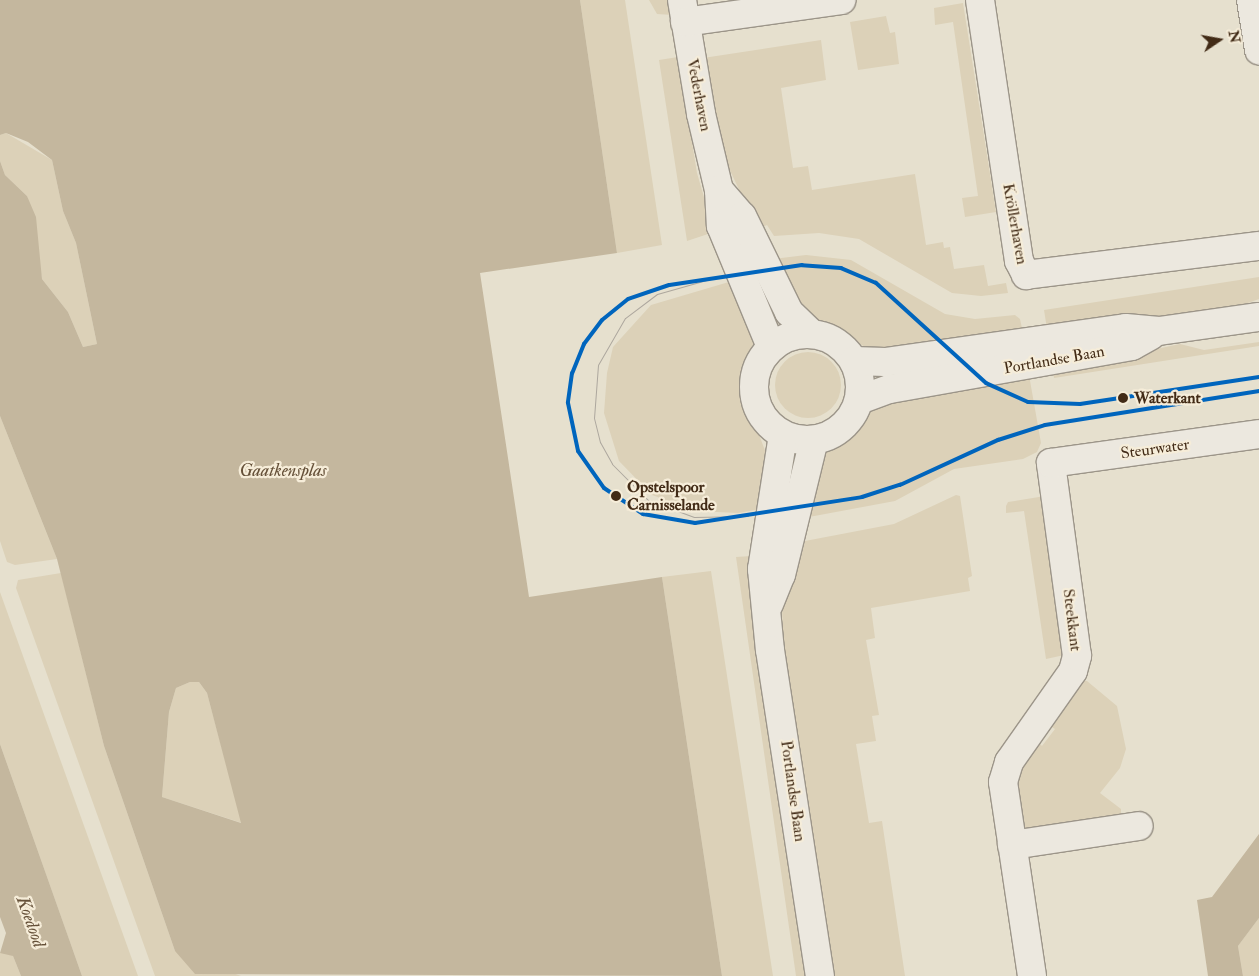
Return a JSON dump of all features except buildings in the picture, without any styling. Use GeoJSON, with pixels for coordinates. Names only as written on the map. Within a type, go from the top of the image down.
{"type":"FeatureCollection","features":[{"type":"Feature","properties":{"kind":"street"},"geometry":{"type":"LineString","coordinates":[[684,11],[841,0]]}},
{"type":"Feature","properties":{"kind":"street","name":"Kröllerhaven"},"geometry":{"type":"LineString","coordinates":[[980,0],[1019,261],[1026,275],[1259,246]]}},
{"type":"Feature","properties":{"kind":"street"},"geometry":{"type":"LineString","coordinates":[[1251,0],[1259,50]]}},
{"type":"Feature","properties":{"kind":"street","name":"Vederhaven"},"geometry":{"type":"LineString","coordinates":[[684,11],[719,190],[721,226],[771,347]]}},
{"type":"Feature","properties":{"kind":"street"},"geometry":{"type":"LineString","coordinates":[[719,190],[742,216],[789,312],[811,333],[836,342],[854,361],[861,386],[859,400],[843,427],[814,440],[783,435],[759,411],[754,394],[760,360],[771,347],[783,338],[811,333]]}},
{"type":"Feature","properties":{"kind":"street","name":"Portlandse Baan"},"geometry":{"type":"LineString","coordinates":[[854,361],[885,362],[1126,328],[1159,332],[1259,317]]}},
{"type":"Feature","properties":{"kind":"street","name":"Portlandse Baan"},"geometry":{"type":"LineString","coordinates":[[859,400],[890,389],[1132,346],[1159,332]]}},
{"type":"Feature","properties":{"kind":"street","name":"Steurwater"},"geometry":{"type":"LineString","coordinates":[[1051,464],[1259,434]]}},
{"type":"Feature","properties":{"kind":"street","name":"Portlandse Baan"},"geometry":{"type":"LineString","coordinates":[[783,435],[762,569],[769,606],[770,650],[820,976]]}},
{"type":"Feature","properties":{"kind":"street","name":"Portlandse Baan"},"geometry":{"type":"LineString","coordinates":[[769,606],[781,575],[814,440]]}},
{"type":"Feature","properties":{"kind":"street","name":"Steekkant"},"geometry":{"type":"LineString","coordinates":[[1032,976],[1012,845],[1004,774],[1073,671],[1077,656],[1051,464]]}},
{"type":"Feature","properties":{"kind":"street"},"geometry":{"type":"LineString","coordinates":[[1012,845],[1139,826]]}},
{"type":"Feature","properties":{"kind":"shaded area"},"geometry":{"type":"Polygon","coordinates":[[[580,0],[625,0],[662,245],[617,253],[580,0]]]}},
{"type":"Feature","properties":{"kind":"shaded area"},"geometry":{"type":"Polygon","coordinates":[[[649,0],[671,0],[673,15],[657,14],[649,0]]]}},
{"type":"Feature","properties":{"kind":"shaded area"},"geometry":{"type":"Polygon","coordinates":[[[963,3],[996,212],[965,217],[962,198],[978,196],[953,22],[935,25],[934,8],[963,3]]]}},
{"type":"Feature","properties":{"kind":"shaded area"},"geometry":{"type":"Polygon","coordinates":[[[886,16],[890,33],[895,32],[899,64],[858,70],[850,22],[886,16]]]}},
{"type":"Feature","properties":{"kind":"shaded area"},"geometry":{"type":"Polygon","coordinates":[[[821,40],[826,80],[781,88],[793,168],[808,166],[812,190],[915,174],[926,245],[943,242],[944,248],[950,247],[954,269],[984,265],[988,286],[1006,283],[1008,293],[981,296],[952,293],[859,239],[819,233],[774,236],[767,225],[758,229],[723,156],[703,58],[821,40]]]}},
{"type":"Feature","properties":{"kind":"shaded area"},"geometry":{"type":"Polygon","coordinates":[[[678,57],[697,173],[714,232],[687,241],[659,60],[678,57]]]}},
{"type":"Feature","properties":{"kind":"shaded area"},"geometry":{"type":"Polygon","coordinates":[[[6,133],[52,160],[63,211],[76,243],[97,344],[83,347],[68,312],[42,279],[27,196],[5,175],[0,161],[0,135],[6,133]]]}},
{"type":"Feature","properties":{"kind":"shaded area"},"geometry":{"type":"Polygon","coordinates":[[[806,255],[851,260],[945,314],[975,319],[1015,315],[1020,319],[1023,333],[871,350],[807,316],[773,259],[806,255]]]}},
{"type":"Feature","properties":{"kind":"shaded area"},"geometry":{"type":"Polygon","coordinates":[[[1259,277],[1259,299],[1234,308],[1047,329],[1044,310],[1259,277]]]}},
{"type":"Feature","properties":{"kind":"shaded area"},"geometry":{"type":"Polygon","coordinates":[[[739,279],[756,339],[746,372],[744,394],[767,456],[761,509],[738,513],[696,511],[652,495],[619,461],[604,413],[607,373],[613,347],[651,305],[739,279]]]}},
{"type":"Feature","properties":{"kind":"shaded area"},"geometry":{"type":"Polygon","coordinates":[[[1259,342],[1259,346],[1054,378],[1053,371],[1180,344],[1204,350],[1259,342]]]}},
{"type":"Feature","properties":{"kind":"shaded area"},"geometry":{"type":"Polygon","coordinates":[[[808,352],[821,354],[836,367],[839,372],[841,385],[839,398],[826,413],[821,416],[808,418],[795,416],[780,403],[777,398],[775,385],[777,372],[790,357],[795,354],[808,352]]]}},
{"type":"Feature","properties":{"kind":"shaded area"},"geometry":{"type":"Polygon","coordinates":[[[1029,375],[1041,443],[1037,452],[1023,459],[954,469],[895,501],[809,517],[820,454],[865,421],[874,406],[1029,375]]]}},
{"type":"Feature","properties":{"kind":"shaded area"},"geometry":{"type":"Polygon","coordinates":[[[0,416],[57,559],[15,565],[7,562],[0,541],[0,416]]]}},
{"type":"Feature","properties":{"kind":"shaded area"},"geometry":{"type":"Polygon","coordinates":[[[956,495],[960,496],[972,576],[968,578],[970,591],[871,608],[875,638],[866,640],[879,715],[872,716],[876,741],[856,744],[869,823],[882,821],[905,976],[832,976],[783,637],[782,607],[795,551],[802,553],[805,541],[894,524],[956,495]]]}},
{"type":"Feature","properties":{"kind":"shaded area"},"geometry":{"type":"Polygon","coordinates":[[[1045,496],[1069,654],[1046,659],[1024,511],[1006,513],[1008,502],[1045,496]]]}},
{"type":"Feature","properties":{"kind":"shaded area"},"geometry":{"type":"Polygon","coordinates":[[[751,556],[753,620],[805,976],[796,976],[736,557],[751,556]]]}},
{"type":"Feature","properties":{"kind":"shaded area"},"geometry":{"type":"Polygon","coordinates":[[[711,571],[773,976],[722,976],[662,577],[711,571]]]}},
{"type":"Feature","properties":{"kind":"shaded area"},"geometry":{"type":"Polygon","coordinates":[[[61,573],[104,746],[175,951],[241,976],[155,976],[16,588],[18,580],[61,573]]]}},
{"type":"Feature","properties":{"kind":"shaded area"},"geometry":{"type":"Polygon","coordinates":[[[0,592],[138,976],[82,976],[0,744],[0,592]]]}},
{"type":"Feature","properties":{"kind":"shaded area"},"geometry":{"type":"Polygon","coordinates":[[[1082,681],[1087,681],[1117,706],[1126,749],[1120,768],[1100,793],[1121,809],[1121,814],[1025,828],[1021,825],[1015,776],[1038,742],[1042,746],[1055,729],[1049,725],[1082,681]]]}},
{"type":"Feature","properties":{"kind":"shaded area"},"geometry":{"type":"Polygon","coordinates":[[[190,682],[199,682],[207,693],[242,823],[162,797],[169,712],[176,688],[190,682]]]}},
{"type":"Feature","properties":{"kind":"shaded area"},"geometry":{"type":"Polygon","coordinates":[[[1259,918],[1259,976],[1243,976],[1238,946],[1259,918]]]}},
{"type":"Feature","properties":{"kind":"shaded area"},"geometry":{"type":"Polygon","coordinates":[[[7,951],[13,956],[21,976],[0,976],[0,953],[7,951]]]}},
{"type":"Feature","properties":{"kind":"water","name":"Gaatkensplas"},"geometry":{"type":"Polygon","coordinates":[[[0,0],[580,0],[617,253],[480,273],[529,597],[662,577],[722,976],[195,974],[175,951],[104,746],[57,559],[0,416],[0,161],[5,175],[27,196],[36,217],[42,279],[68,312],[83,347],[97,344],[76,243],[63,211],[52,160],[28,142],[6,133],[0,135],[0,0]],[[190,682],[176,688],[169,712],[162,797],[241,823],[207,693],[199,682],[190,682]]]}},
{"type":"Feature","properties":{"kind":"water","name":"Koedood"},"geometry":{"type":"Polygon","coordinates":[[[0,744],[82,976],[21,976],[13,956],[0,953],[6,933],[0,917],[0,744]]]}},
{"type":"Feature","properties":{"kind":"water"},"geometry":{"type":"Polygon","coordinates":[[[1259,834],[1259,918],[1238,946],[1243,976],[1208,976],[1197,900],[1212,897],[1259,834]]]}},
{"type":"Feature","properties":{"kind":"tram line"},"geometry":{"type":"LineString","coordinates":[[710,279],[657,294],[625,318],[598,365],[594,418],[600,442],[612,464],[648,500],[694,517],[748,516]]}},
{"type":"Feature","properties":{"kind":"transit line"},"geometry":{"type":"LineString","coordinates":[[1259,377],[1080,404],[1028,402],[986,383],[876,283],[841,268],[802,265],[669,285],[628,299],[602,320],[584,344],[572,373],[568,403],[578,451],[604,488],[643,514],[695,523],[862,497],[900,485],[998,440],[1045,425],[1259,391]]}},
{"type":"Feature","properties":{"kind":"place","name":"Waterkant"},"geometry":{"type":"Point","coordinates":[1123,398]}},
{"type":"Feature","properties":{"kind":"place","name":"Opstelspoor Carnisselande"},"geometry":{"type":"Point","coordinates":[616,496]}}]}
